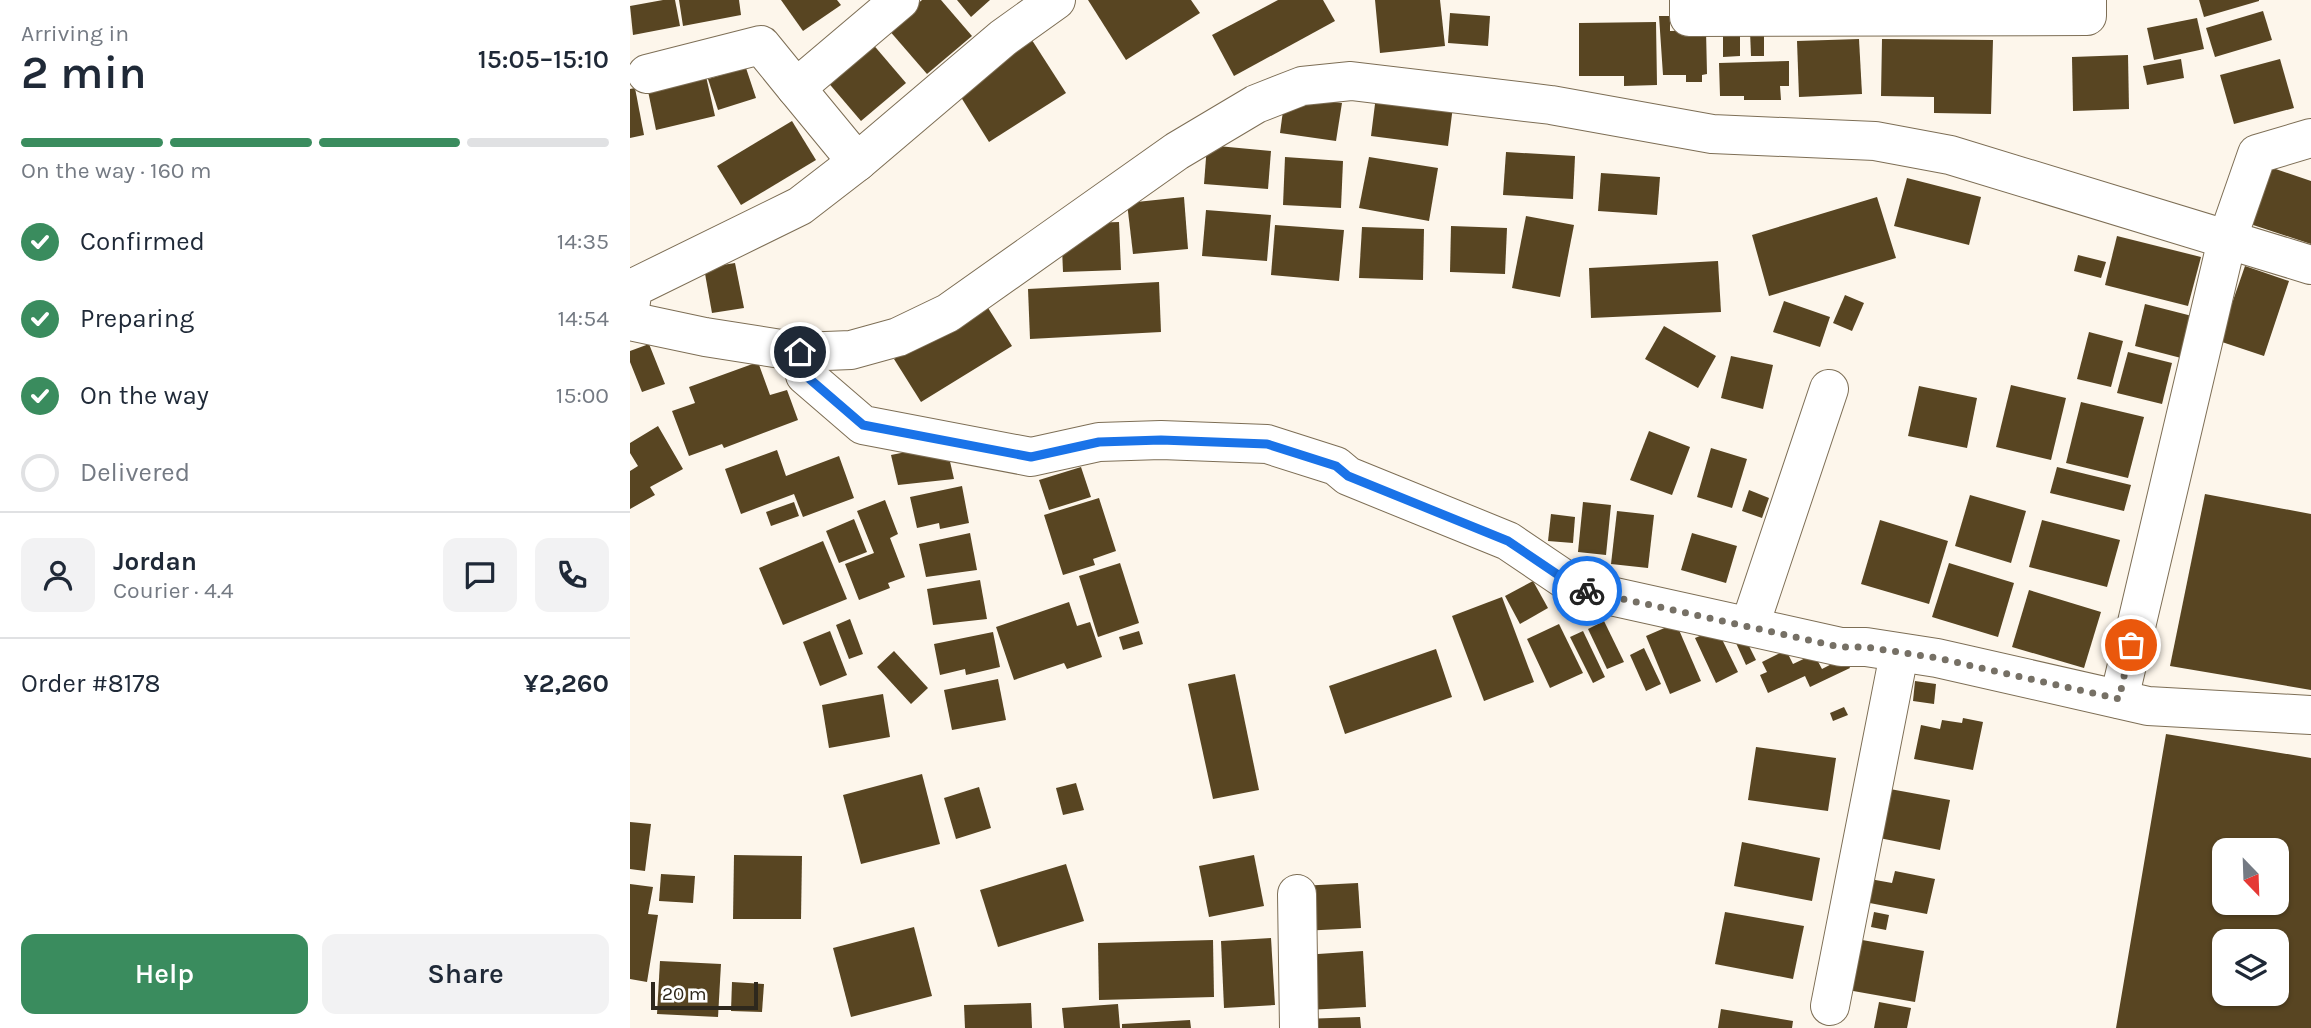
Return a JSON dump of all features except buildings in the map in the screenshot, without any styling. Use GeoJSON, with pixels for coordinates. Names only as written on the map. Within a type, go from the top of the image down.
{"type":"FeatureCollection","features":[{"type":"Feature","properties":{"kind":"street"},"geometry":{"type":"LineString","coordinates":[[796,88],[900,0]]}},
{"type":"Feature","properties":{"kind":"street"},"geometry":{"type":"LineString","coordinates":[[631,301],[800,206],[857,162],[1003,38],[1056,0]]}},
{"type":"Feature","properties":{"kind":"street"},"geometry":{"type":"LineString","coordinates":[[1689,0],[1689,17],[1892,8],[2087,16],[2087,0]]}},
{"type":"Feature","properties":{"kind":"street"},"geometry":{"type":"LineString","coordinates":[[648,74],[761,45],[857,162]]}},
{"type":"Feature","properties":{"kind":"street"},"geometry":{"type":"LineString","coordinates":[[631,301],[705,337],[800,352],[863,346],[898,337],[948,313],[1177,151],[1256,104],[1301,86],[1350,81],[1551,105],[1712,134],[1875,141],[1950,155],[2311,265]]}},
{"type":"Feature","properties":{"kind":"street"},"geometry":{"type":"LineString","coordinates":[[2119,699],[2227,240],[2257,153],[2311,138]]}},
{"type":"Feature","properties":{"kind":"street"},"geometry":{"type":"LineString","coordinates":[[800,352],[805,375],[863,425],[1031,457],[1099,442],[1161,440],[1267,444],[1336,466],[1348,476],[1508,541],[1579,589],[1840,647],[1866,647],[1937,658],[2148,706],[2311,715]]}},
{"type":"Feature","properties":{"kind":"street"},"geometry":{"type":"LineString","coordinates":[[1750,625],[1829,389]]}},
{"type":"Feature","properties":{"kind":"street"},"geometry":{"type":"LineString","coordinates":[[1830,1006],[1899,654]]}},
{"type":"Feature","properties":{"kind":"street"},"geometry":{"type":"LineString","coordinates":[[1297,894],[1299,1028]]}},
{"type":"Feature","properties":{"kind":"way so far"},"geometry":{"type":"LineString","coordinates":[[1587,591],[1840,647],[1866,647],[1937,658],[2119,699],[2131,645]]}},
{"type":"Feature","properties":{"kind":"route"},"geometry":{"type":"LineString","coordinates":[[800,352],[805,375],[863,425],[1031,457],[1099,442],[1161,440],[1267,444],[1336,466],[1348,476],[1508,541],[1579,589],[1587,591]]}}]}
